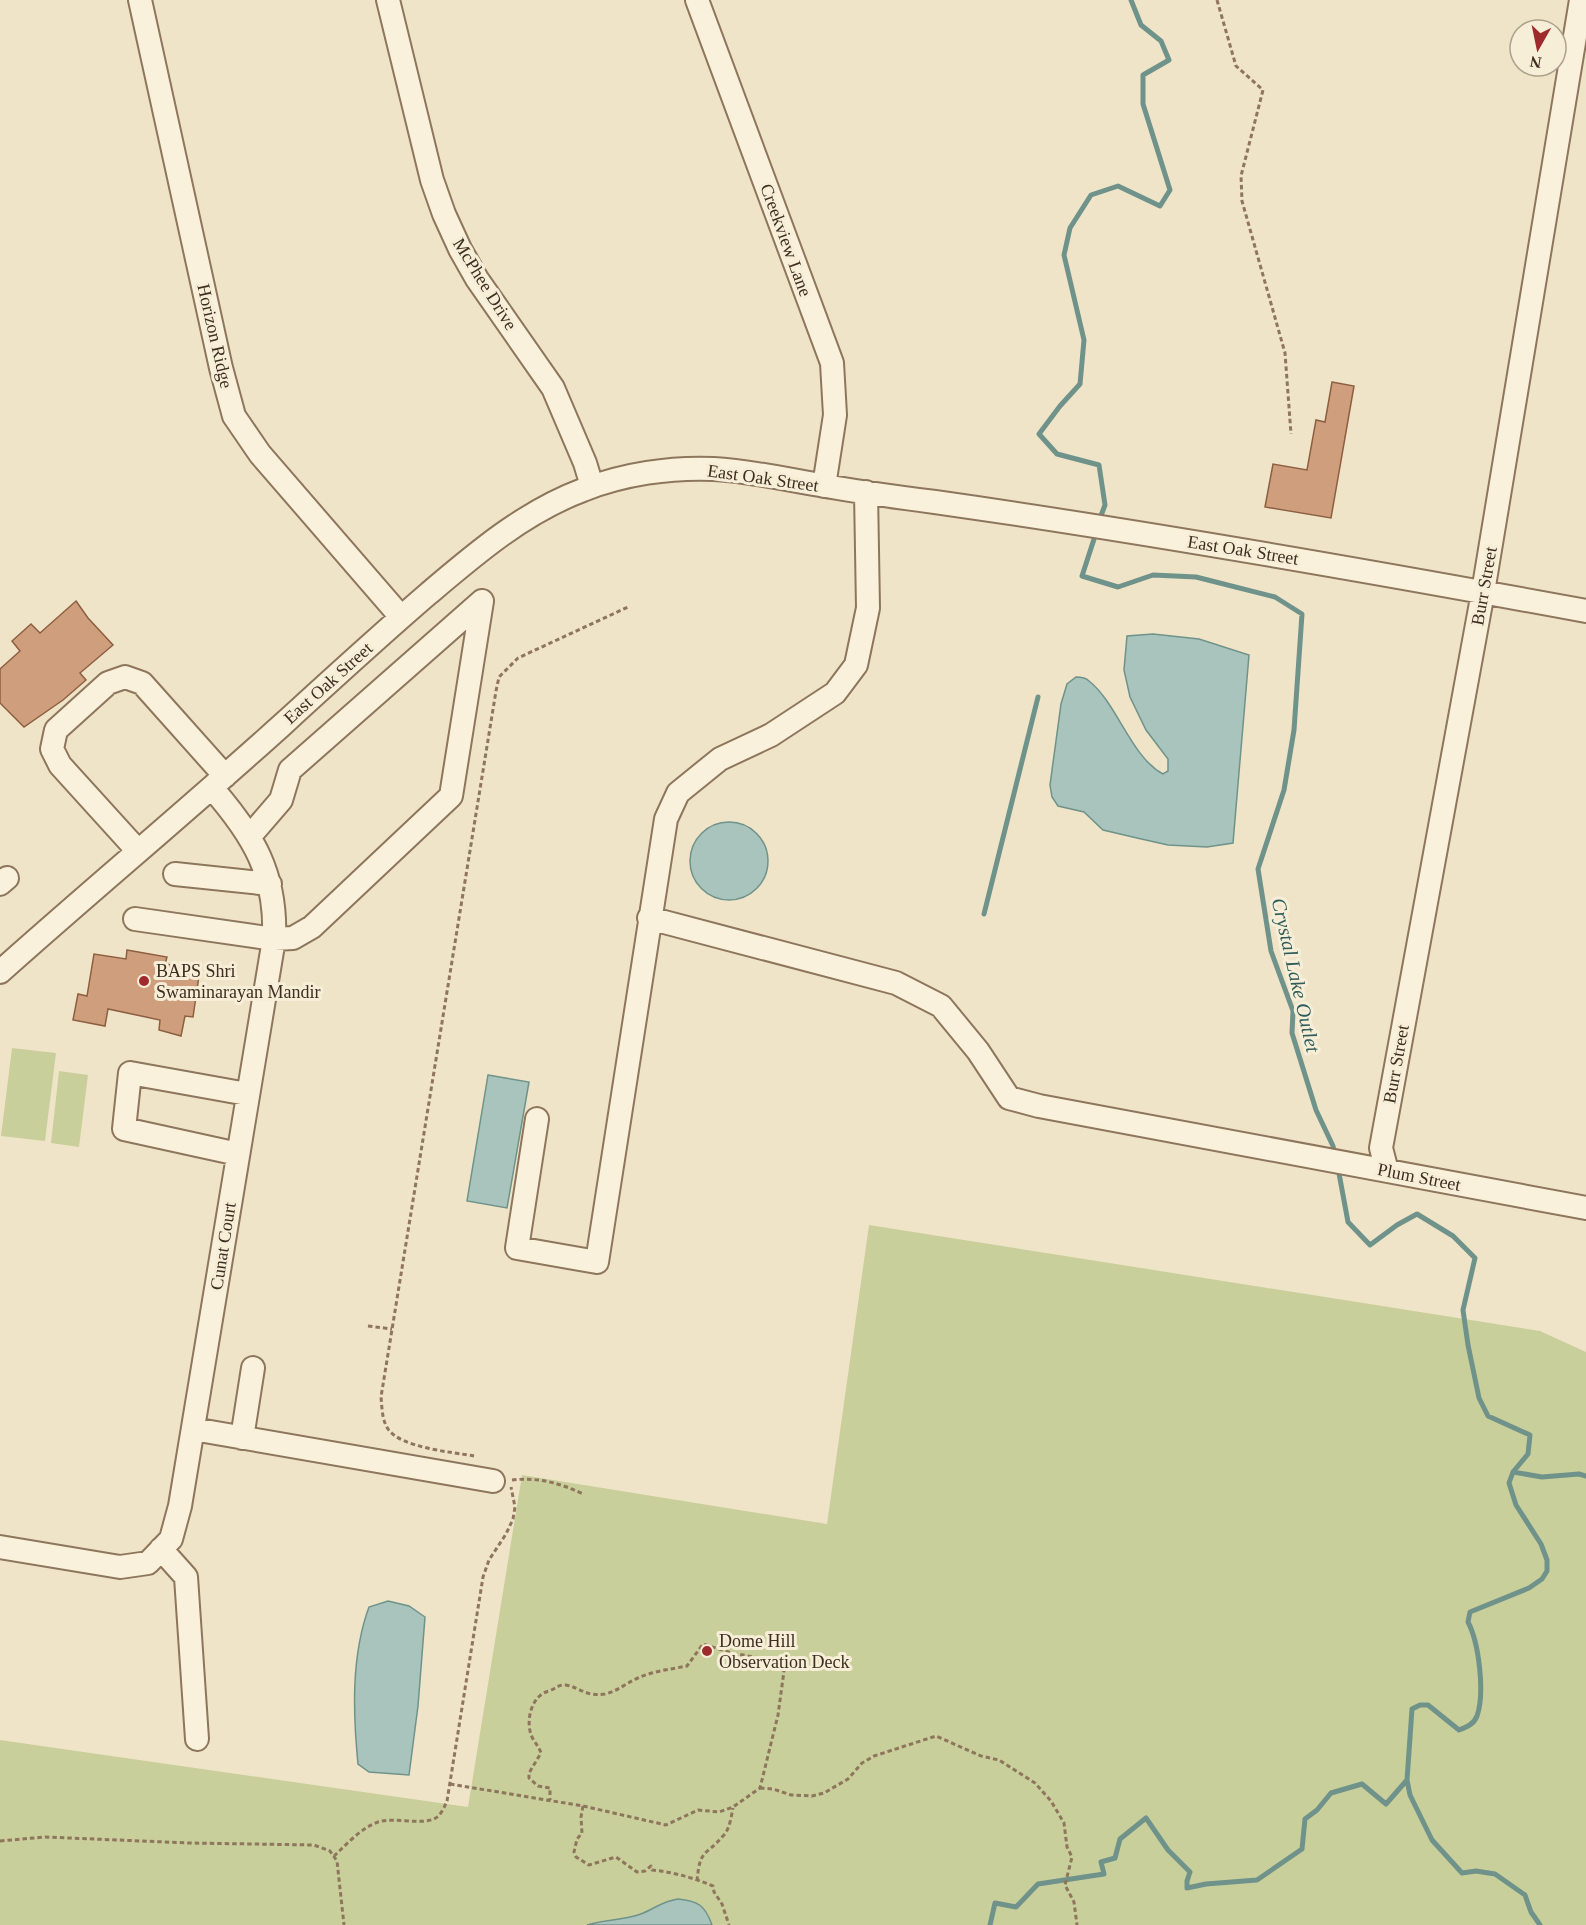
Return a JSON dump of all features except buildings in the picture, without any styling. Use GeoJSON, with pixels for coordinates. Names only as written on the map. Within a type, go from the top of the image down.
{"type":"FeatureCollection","features":[{"type":"Feature","properties":{"kind":"street","name":"Horizon Ridge"},"geometry":{"type":"LineString","coordinates":[[140,0],[221,368],[234,416],[260,454],[401,617]]}},
{"type":"Feature","properties":{"kind":"street","name":"McPhee Drive"},"geometry":{"type":"LineString","coordinates":[[388,0],[432,180],[444,214],[477,279],[553,388],[585,463],[592,486]]}},
{"type":"Feature","properties":{"kind":"street","name":"Creekview Lane"},"geometry":{"type":"LineString","coordinates":[[697,0],[832,363],[835,416],[824,486]]}},
{"type":"Feature","properties":{"kind":"street","name":"Burr Street"},"geometry":{"type":"LineString","coordinates":[[1387,1171],[1381,1148],[1483,592],[1581,0]]}},
{"type":"Feature","properties":{"kind":"street","name":"East Oak Street"},"geometry":{"type":"LineString","coordinates":[[0,972],[219,782],[401,617],[502,534],[554,503],[592,486],[641,474],[712,469],[754,474],[1359,569],[1586,611]]}},
{"type":"Feature","properties":{"kind":"street"},"geometry":{"type":"LineString","coordinates":[[537,1119],[517,1248],[597,1262],[666,819],[678,793],[720,759],[771,735],[835,693],[856,665],[868,608],[866,492]]}},
{"type":"Feature","properties":{"kind":"street"},"geometry":{"type":"LineString","coordinates":[[135,919],[273,939],[293,938],[312,927],[451,796],[482,601],[291,770],[281,800],[250,836]]}},
{"type":"Feature","properties":{"kind":"street","name":"Cunat Court"},"geometry":{"type":"LineString","coordinates":[[0,1547],[120,1567],[148,1563],[171,1539],[180,1506],[273,939],[274,920],[270,885],[260,854],[250,836],[233,812],[219,782],[142,683],[125,677],[108,683],[56,730],[52,749],[60,765],[138,851]]}},
{"type":"Feature","properties":{"kind":"street"},"geometry":{"type":"LineString","coordinates":[[175,874],[270,885]]}},
{"type":"Feature","properties":{"kind":"street","name":"Plum Street"},"geometry":{"type":"LineString","coordinates":[[649,918],[896,983],[941,1006],[978,1051],[1009,1098],[1039,1106],[1586,1208]]}},
{"type":"Feature","properties":{"kind":"street"},"geometry":{"type":"LineString","coordinates":[[238,1154],[124,1129],[130,1073],[248,1094]]}},
{"type":"Feature","properties":{"kind":"street"},"geometry":{"type":"LineString","coordinates":[[242,1438],[253,1368]]}},
{"type":"Feature","properties":{"kind":"street"},"geometry":{"type":"LineString","coordinates":[[193,1429],[503,1478]]}},
{"type":"Feature","properties":{"kind":"street"},"geometry":{"type":"LineString","coordinates":[[161,1549],[186,1577],[197,1739]]}},
{"type":"Feature","properties":{"kind":"path"},"geometry":{"type":"LineString","coordinates":[[1217,0],[1236,66],[1263,90],[1241,176],[1242,201],[1285,353],[1291,434]]}},
{"type":"Feature","properties":{"kind":"path"},"geometry":{"type":"LineString","coordinates":[[484,1458],[398,1439],[388,1429],[383,1417],[381,1397],[499,677],[518,658],[628,607]]}},
{"type":"Feature","properties":{"kind":"path"},"geometry":{"type":"LineString","coordinates":[[368,1326],[392,1329]]}},
{"type":"Feature","properties":{"kind":"path"},"geometry":{"type":"LineString","coordinates":[[334,1856],[364,1830],[377,1823],[391,1820],[433,1820],[440,1815],[447,1801],[483,1577],[489,1560],[513,1520],[515,1507],[503,1478],[558,1482],[583,1494]]}},
{"type":"Feature","properties":{"kind":"path"},"geometry":{"type":"LineString","coordinates":[[550,1800],[550,1788],[538,1786],[529,1778],[529,1773],[541,1753],[532,1737],[529,1714],[535,1701],[544,1692],[559,1685],[567,1685],[589,1694],[617,1691],[639,1677],[687,1666],[704,1644],[732,1653],[770,1660],[784,1671],[778,1715],[760,1788]]}},
{"type":"Feature","properties":{"kind":"path"},"geometry":{"type":"LineString","coordinates":[[450,1784],[583,1806],[666,1825],[698,1810],[719,1812],[733,1807],[760,1788],[773,1789],[790,1795],[812,1796],[824,1793],[848,1779],[862,1763],[874,1756],[936,1736],[981,1756],[999,1760],[1035,1783],[1051,1802],[1064,1823],[1067,1846],[1072,1857],[1065,1885],[1074,1902],[1077,1925]]}},
{"type":"Feature","properties":{"kind":"path"},"geometry":{"type":"LineString","coordinates":[[583,1806],[582,1833],[577,1839],[574,1852],[576,1857],[589,1865],[616,1857],[637,1872],[651,1866],[652,1869],[675,1872],[705,1882],[713,1886],[729,1925]]}},
{"type":"Feature","properties":{"kind":"path"},"geometry":{"type":"LineString","coordinates":[[697,1881],[699,1863],[705,1851],[724,1836],[733,1807]]}},
{"type":"Feature","properties":{"kind":"path"},"geometry":{"type":"LineString","coordinates":[[0,1841],[45,1837],[314,1845],[330,1851],[337,1861],[344,1925]]}},
{"type":"Feature","properties":{"kind":"green space"},"geometry":{"type":"Polygon","coordinates":[[[12,1048],[56,1053],[45,1141],[1,1136],[12,1048]]]}},
{"type":"Feature","properties":{"kind":"green space"},"geometry":{"type":"Polygon","coordinates":[[[59,1071],[88,1075],[79,1147],[51,1143],[59,1071]]]}},
{"type":"Feature","properties":{"kind":"green space"},"geometry":{"type":"Polygon","coordinates":[[[869,1225],[1540,1331],[1586,1352],[1586,1925],[0,1925],[0,1740],[468,1807],[522,1475],[827,1524],[869,1225]]]}},
{"type":"Feature","properties":{"kind":"water"},"geometry":{"type":"Polygon","coordinates":[[[1153,634],[1199,639],[1249,655],[1233,843],[1207,847],[1168,845],[1103,830],[1084,812],[1058,806],[1052,797],[1050,785],[1061,704],[1067,684],[1076,677],[1088,680],[1099,691],[1133,743],[1152,766],[1163,774],[1168,771],[1168,759],[1146,730],[1130,697],[1124,670],[1127,636],[1153,634]]]}},
{"type":"Feature","properties":{"kind":"water"},"geometry":{"type":"Polygon","coordinates":[[[729,822],[744,825],[757,833],[765,846],[768,861],[765,876],[757,889],[744,897],[729,900],[714,897],[701,889],[693,876],[690,861],[693,846],[701,833],[714,825],[729,822]]]}},
{"type":"Feature","properties":{"kind":"water"},"geometry":{"type":"Polygon","coordinates":[[[488,1075],[529,1082],[507,1208],[467,1201],[488,1075]]]}},
{"type":"Feature","properties":{"kind":"water"},"geometry":{"type":"Polygon","coordinates":[[[388,1601],[409,1606],[425,1617],[418,1706],[409,1775],[369,1772],[358,1764],[355,1685],[359,1645],[369,1607],[388,1601]]]}},
{"type":"Feature","properties":{"kind":"water"},"geometry":{"type":"Polygon","coordinates":[[[678,1899],[700,1905],[707,1913],[712,1925],[587,1925],[638,1915],[678,1899]]]}},
{"type":"Feature","properties":{"kind":"waterway","name":"Crystal Lake Outlet"},"geometry":{"type":"LineString","coordinates":[[1099,521],[1105,505],[1099,465],[1057,454],[1039,434],[1080,384],[1084,340],[1064,255],[1070,228],[1091,195],[1118,186],[1160,206],[1170,190],[1143,104],[1143,75],[1169,60],[1161,41],[1141,25],[1131,0]]}},
{"type":"Feature","properties":{"kind":"waterway","name":"Crystal Lake Outlet"},"geometry":{"type":"LineString","coordinates":[[1096,533],[1082,576],[1118,587],[1153,575],[1196,577],[1275,597],[1302,614],[1294,730],[1284,790],[1258,869],[1271,951],[1293,1011],[1292,1033],[1316,1110],[1333,1146],[1335,1156]]}},
{"type":"Feature","properties":{"kind":"waterway"},"geometry":{"type":"LineString","coordinates":[[984,914],[1038,697]]}},
{"type":"Feature","properties":{"kind":"waterway","name":"Crystal Lake Outlet"},"geometry":{"type":"LineString","coordinates":[[1338,1168],[1348,1222],[1370,1245],[1397,1225],[1417,1214],[1453,1236],[1475,1258],[1463,1310],[1479,1398],[1488,1416],[1530,1435],[1528,1454],[1513,1472],[1509,1483],[1516,1505],[1541,1544],[1547,1560],[1547,1571],[1542,1579],[1529,1588],[1470,1612],[1468,1622],[1478,1655],[1481,1682],[1476,1719],[1459,1730],[1428,1705],[1420,1705],[1412,1709],[1407,1780],[1410,1795],[1432,1840],[1462,1873],[1476,1871],[1495,1874],[1525,1895],[1531,1912],[1540,1925]]}},
{"type":"Feature","properties":{"kind":"waterway"},"geometry":{"type":"LineString","coordinates":[[1513,1472],[1542,1477],[1579,1474],[1586,1476]]}},
{"type":"Feature","properties":{"kind":"waterway"},"geometry":{"type":"LineString","coordinates":[[990,1925],[995,1903],[1016,1907],[1038,1884],[1104,1874],[1101,1862],[1115,1858],[1120,1839],[1146,1818],[1168,1850],[1190,1872],[1187,1888],[1206,1884],[1257,1880],[1302,1849],[1305,1819],[1317,1810],[1331,1793],[1362,1784],[1386,1804],[1407,1780]]}},
{"type":"Feature","properties":{"kind":"place","name":"BAPS Shri Swaminarayan Mandir"},"geometry":{"type":"Point","coordinates":[144,981]}},
{"type":"Feature","properties":{"kind":"place","name":"Dome Hill Observation Deck"},"geometry":{"type":"Point","coordinates":[707,1651]}}]}
